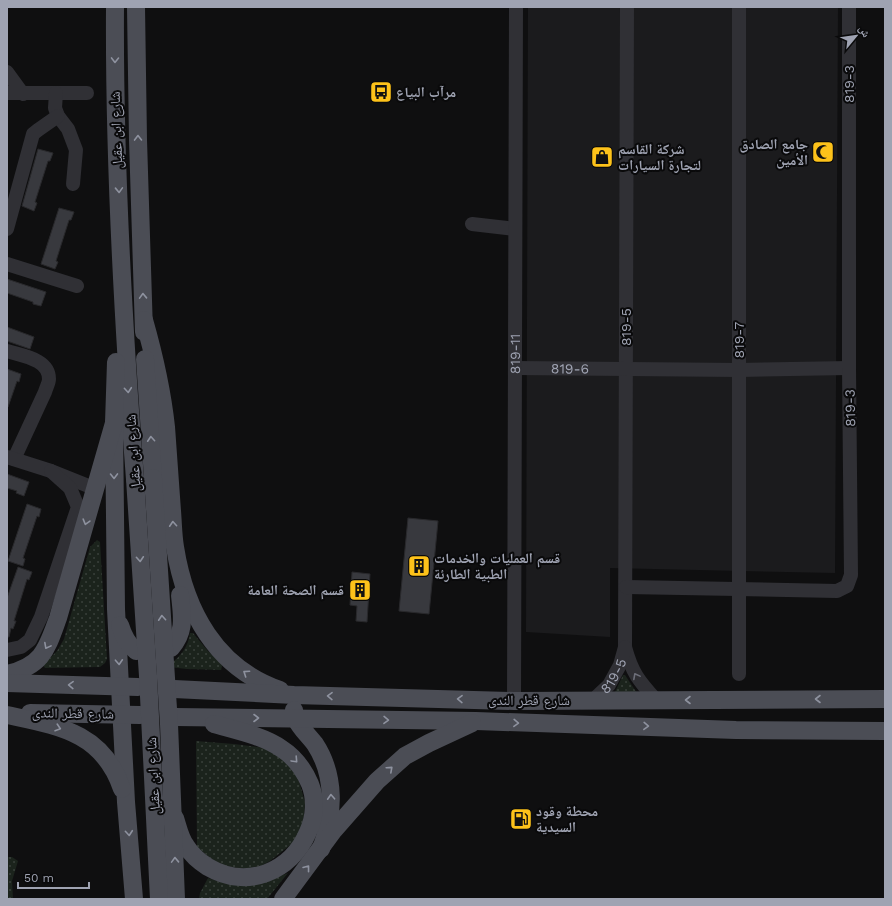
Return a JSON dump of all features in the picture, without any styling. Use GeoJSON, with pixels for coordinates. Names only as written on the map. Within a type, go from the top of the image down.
{"type":"FeatureCollection","features":[{"type":"Feature","properties":{"kind":"main road"},"geometry":{"type":"LineString","coordinates":[[112,7],[115,34]]}},
{"type":"Feature","properties":{"kind":"main road","name":"شارع ابن عقيل"},"geometry":{"type":"LineString","coordinates":[[115,7],[115,89],[125,355],[148,676],[159,899]]}},
{"type":"Feature","properties":{"kind":"main road","name":"شارع ابن عقيل"},"geometry":{"type":"LineString","coordinates":[[137,8],[138,140],[144,320],[169,724],[176,899]]}},
{"type":"Feature","properties":{"kind":"main road"},"geometry":{"type":"LineString","coordinates":[[122,263],[114,423],[116,609],[126,802],[134,899]]}},
{"type":"Feature","properties":{"kind":"main road"},"geometry":{"type":"LineString","coordinates":[[144,320],[154,356],[163,404],[175,547],[183,619],[178,640],[171,648]]}},
{"type":"Feature","properties":{"kind":"main road"},"geometry":{"type":"LineString","coordinates":[[7,674],[16,672],[39,659],[48,644],[58,618],[114,423]]}},
{"type":"Feature","properties":{"kind":"main road"},"geometry":{"type":"LineString","coordinates":[[175,547],[184,586],[193,611],[207,635],[224,656],[245,673],[268,686],[294,695],[295,718],[316,746],[324,762],[329,779],[331,814],[328,832],[321,849]]}},
{"type":"Feature","properties":{"kind":"main road"},"geometry":{"type":"LineString","coordinates":[[116,609],[123,636],[136,651]]}},
{"type":"Feature","properties":{"kind":"main road","name":"شارع قطر الندى"},"geometry":{"type":"LineString","coordinates":[[7,683],[138,687]]}},
{"type":"Feature","properties":{"kind":"main road"},"geometry":{"type":"LineString","coordinates":[[847,699],[885,686]]}},
{"type":"Feature","properties":{"kind":"main road","name":"شارع قطر الندى"},"geometry":{"type":"LineString","coordinates":[[174,689],[294,695],[514,701],[885,699]]}},
{"type":"Feature","properties":{"kind":"main road","name":"شارع قطر الندى"},"geometry":{"type":"LineString","coordinates":[[7,712],[140,715]]}},
{"type":"Feature","properties":{"kind":"main road"},"geometry":{"type":"LineString","coordinates":[[7,715],[46,724],[78,734],[95,746],[108,761],[118,777],[126,802]]}},
{"type":"Feature","properties":{"kind":"main road","name":"شارع قطر الندى"},"geometry":{"type":"LineString","coordinates":[[175,717],[476,721],[736,730],[885,731]]}},
{"type":"Feature","properties":{"kind":"main road"},"geometry":{"type":"LineString","coordinates":[[173,812],[181,837],[186,846],[204,864],[227,875],[247,877],[266,874],[293,857],[303,844],[312,824],[314,806],[312,790],[305,772],[282,748],[254,736],[196,718]]}},
{"type":"Feature","properties":{"kind":"main road"},"geometry":{"type":"LineString","coordinates":[[283,899],[334,830],[377,781],[405,756],[476,721]]}},
{"type":"Feature","properties":{"kind":"street","name":"819-11"},"geometry":{"type":"LineString","coordinates":[[514,701],[516,7]]}},
{"type":"Feature","properties":{"kind":"street","name":"819-5"},"geometry":{"type":"LineString","coordinates":[[593,700],[609,684],[620,665],[625,647],[627,7]]}},
{"type":"Feature","properties":{"kind":"street","name":"819-7"},"geometry":{"type":"LineString","coordinates":[[739,7],[739,674]]}},
{"type":"Feature","properties":{"kind":"street","name":"819-3"},"geometry":{"type":"LineString","coordinates":[[626,587],[836,591],[848,586],[851,575],[849,368],[849,7]]}},
{"type":"Feature","properties":{"kind":"street"},"geometry":{"type":"LineString","coordinates":[[7,72],[23,94]]}},
{"type":"Feature","properties":{"kind":"street"},"geometry":{"type":"LineString","coordinates":[[7,93],[87,93]]}},
{"type":"Feature","properties":{"kind":"street"},"geometry":{"type":"LineString","coordinates":[[56,93],[55,108],[58,116],[68,129],[76,150],[73,184]]}},
{"type":"Feature","properties":{"kind":"street"},"geometry":{"type":"LineString","coordinates":[[7,229],[33,134],[58,116]]}},
{"type":"Feature","properties":{"kind":"street"},"geometry":{"type":"LineString","coordinates":[[472,224],[515,229]]}},
{"type":"Feature","properties":{"kind":"street"},"geometry":{"type":"LineString","coordinates":[[7,264],[77,286]]}},
{"type":"Feature","properties":{"kind":"street"},"geometry":{"type":"LineString","coordinates":[[7,352],[40,362],[46,368],[49,380],[45,392],[10,458],[51,471],[96,489]]}},
{"type":"Feature","properties":{"kind":"street","name":"819-6"},"geometry":{"type":"LineString","coordinates":[[515,368],[739,370],[849,368]]}},
{"type":"Feature","properties":{"kind":"street"},"geometry":{"type":"LineString","coordinates":[[7,650],[20,647],[30,640],[40,617],[78,507],[70,488],[51,471]]}},
{"type":"Feature","properties":{"kind":"street","name":"819-5"},"geometry":{"type":"LineString","coordinates":[[625,647],[630,664],[639,682],[656,700]]}},
{"type":"Feature","properties":{"kind":"shaded area"},"geometry":{"type":"Polygon","coordinates":[[[528,7],[838,7],[835,573],[610,568],[610,637],[526,632],[528,7]]]}},
{"type":"Feature","properties":{"kind":"shaded area"},"geometry":{"type":"Polygon","coordinates":[[[97,540],[100,542],[107,659],[100,667],[45,668],[43,665],[57,651],[64,639],[90,547],[97,540]]]}},
{"type":"Feature","properties":{"kind":"shaded area"},"geometry":{"type":"Polygon","coordinates":[[[190,633],[193,633],[208,651],[221,663],[221,670],[169,667],[169,665],[177,658],[188,643],[190,633]]]}},
{"type":"Feature","properties":{"kind":"shaded area"},"geometry":{"type":"Polygon","coordinates":[[[623,675],[625,675],[637,693],[615,692],[623,675]]]}},
{"type":"Feature","properties":{"kind":"shaded area"},"geometry":{"type":"Polygon","coordinates":[[[196,741],[265,748],[285,759],[298,778],[305,802],[301,829],[294,842],[270,861],[257,868],[244,869],[225,866],[214,861],[197,847],[196,741]]]}},
{"type":"Feature","properties":{"kind":"shaded area"},"geometry":{"type":"Polygon","coordinates":[[[7,857],[12,857],[18,861],[12,881],[13,899],[7,899],[7,857]]]}},
{"type":"Feature","properties":{"kind":"shaded area"},"geometry":{"type":"Polygon","coordinates":[[[288,873],[267,899],[199,899],[200,893],[208,878],[231,884],[249,885],[288,873]]]}},
{"type":"Feature","properties":{"kind":"building"},"geometry":{"type":"Polygon","coordinates":[[[38,149],[53,153],[50,161],[48,161],[35,202],[37,203],[34,211],[22,206],[38,149]]]}},
{"type":"Feature","properties":{"kind":"building"},"geometry":{"type":"Polygon","coordinates":[[[59,208],[74,212],[71,220],[69,220],[56,261],[58,262],[55,269],[41,264],[59,208]]]}},
{"type":"Feature","properties":{"kind":"building"},"geometry":{"type":"Polygon","coordinates":[[[7,279],[46,292],[41,306],[7,293],[7,279]]]}},
{"type":"Feature","properties":{"kind":"building"},"geometry":{"type":"Polygon","coordinates":[[[7,327],[34,337],[30,349],[7,341],[7,327]]]}},
{"type":"Feature","properties":{"kind":"building"},"geometry":{"type":"Polygon","coordinates":[[[7,369],[21,374],[8,407],[7,407],[7,369]]]}},
{"type":"Feature","properties":{"kind":"building"},"geometry":{"type":"Polygon","coordinates":[[[7,474],[29,482],[24,496],[16,493],[17,491],[7,488],[7,474]]]}},
{"type":"Feature","properties":{"kind":"building"},"geometry":{"type":"Polygon","coordinates":[[[27,504],[41,509],[39,517],[37,516],[23,558],[25,559],[23,566],[8,561],[27,504]]]}},
{"type":"Feature","properties":{"kind":"building","name":"قسم العمليات والخدمات الطبية الطارئة"},"geometry":{"type":"Polygon","coordinates":[[[408,518],[438,521],[429,614],[399,611],[408,518]]]}},
{"type":"Feature","properties":{"kind":"building"},"geometry":{"type":"Polygon","coordinates":[[[18,567],[32,572],[29,580],[27,579],[13,629],[11,628],[9,637],[7,637],[7,598],[18,567]]]}},
{"type":"Feature","properties":{"kind":"building","name":"قسم الصحة العامة"},"geometry":{"type":"Polygon","coordinates":[[[352,572],[370,574],[367,622],[356,621],[357,606],[350,605],[352,572]]]}},
{"type":"Feature","properties":{"kind":"place","name":"مرآب البياع"},"geometry":{"type":"Point","coordinates":[381,92]}},
{"type":"Feature","properties":{"kind":"place","name":"جامع الصادق الأمين"},"geometry":{"type":"Point","coordinates":[823,152]}},
{"type":"Feature","properties":{"kind":"place","name":"شركة القاسم لتجارة السيارات"},"geometry":{"type":"Point","coordinates":[602,157]}},
{"type":"Feature","properties":{"kind":"place","name":"قسم العمليات والخدمات الطبية الطارئة"},"geometry":{"type":"Point","coordinates":[419,566]}},
{"type":"Feature","properties":{"kind":"place","name":"قسم الصحة العامة"},"geometry":{"type":"Point","coordinates":[360,590]}},
{"type":"Feature","properties":{"kind":"place","name":"محطة وقود السيدية"},"geometry":{"type":"Point","coordinates":[521,819]}}]}
